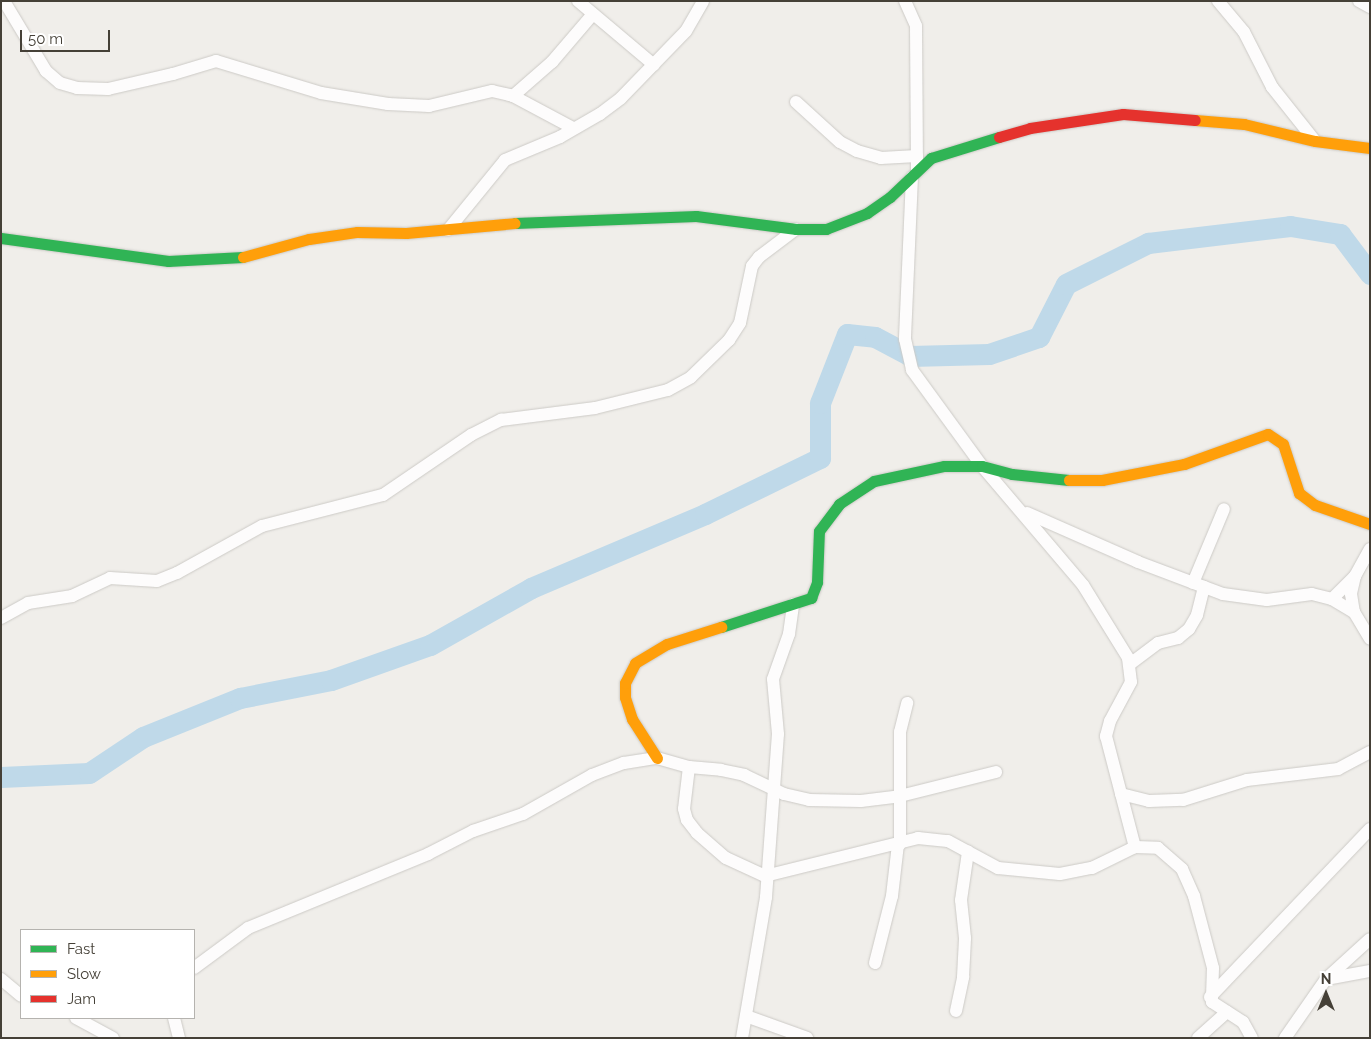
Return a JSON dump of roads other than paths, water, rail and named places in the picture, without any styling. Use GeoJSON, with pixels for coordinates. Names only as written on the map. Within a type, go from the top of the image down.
{"type":"FeatureCollection","features":[{"type":"Feature","properties":{"kind":"street"},"geometry":{"type":"LineString","coordinates":[[4,1],[46,71],[60,83],[77,88],[108,89],[173,74],[216,61],[321,93],[388,104],[429,106],[492,91],[513,96],[573,128]]}},
{"type":"Feature","properties":{"kind":"street"},"geometry":{"type":"LineString","coordinates":[[578,1],[654,65]]}},
{"type":"Feature","properties":{"kind":"street"},"geometry":{"type":"LineString","coordinates":[[448,230],[505,160],[560,137],[600,114],[654,65],[686,31],[703,1]]}},
{"type":"Feature","properties":{"kind":"street"},"geometry":{"type":"LineString","coordinates":[[905,1],[916,26],[917,156],[914,174],[905,339],[912,370],[982,466],[1083,585],[1130,664],[1131,682],[1106,729],[1136,847]]}},
{"type":"Feature","properties":{"kind":"street"},"geometry":{"type":"LineString","coordinates":[[1218,1],[1244,32],[1272,87],[1315,140]]}},
{"type":"Feature","properties":{"kind":"street"},"geometry":{"type":"LineString","coordinates":[[1359,1],[1370,7]]}},
{"type":"Feature","properties":{"kind":"street"},"geometry":{"type":"LineString","coordinates":[[513,96],[552,62],[593,14]]}},
{"type":"Feature","properties":{"kind":"street"},"geometry":{"type":"LineString","coordinates":[[796,102],[840,142],[857,151],[875,157],[917,156]]}},
{"type":"Feature","properties":{"kind":"street"},"geometry":{"type":"LineString","coordinates":[[1,238],[168,261],[232,260],[327,236],[357,232],[406,233],[654,215],[696,216],[796,230],[826,229],[854,220],[890,197],[914,174],[943,152],[1061,121],[1123,114],[1244,124],[1315,140],[1370,148]]}},
{"type":"Feature","properties":{"kind":"street"},"geometry":{"type":"LineString","coordinates":[[1,618],[28,603],[72,596],[110,578],[157,581],[177,573],[262,526],[383,495],[472,435],[501,420],[595,408],[668,390],[696,372],[728,340],[740,323],[752,266],[758,257],[796,230]]}},
{"type":"Feature","properties":{"kind":"street"},"geometry":{"type":"LineString","coordinates":[[657,758],[632,719],[625,697],[625,683],[635,663],[667,644],[793,604],[805,602],[815,592],[819,531],[839,504],[874,481],[944,466],[982,466],[1012,474],[1077,481],[1102,480],[1184,464],[1268,434],[1276,437],[1283,444],[1299,493],[1315,506],[1370,524]]}},
{"type":"Feature","properties":{"kind":"street"},"geometry":{"type":"LineString","coordinates":[[1130,664],[1158,643],[1178,638],[1189,629],[1197,615],[1198,585],[1224,510]]}},
{"type":"Feature","properties":{"kind":"street"},"geometry":{"type":"LineString","coordinates":[[1023,512],[1198,585],[1257,599],[1312,594],[1332,599],[1354,612]]}},
{"type":"Feature","properties":{"kind":"street"},"geometry":{"type":"LineString","coordinates":[[1332,599],[1355,576],[1370,549]]}},
{"type":"Feature","properties":{"kind":"street"},"geometry":{"type":"LineString","coordinates":[[1355,576],[1351,594],[1354,612],[1370,638]]}},
{"type":"Feature","properties":{"kind":"street"},"geometry":{"type":"LineString","coordinates":[[742,1038],[759,951],[778,734],[772,679],[789,634],[793,604]]}},
{"type":"Feature","properties":{"kind":"street"},"geometry":{"type":"LineString","coordinates":[[875,963],[892,896],[899,844],[900,732],[907,702]]}},
{"type":"Feature","properties":{"kind":"street"},"geometry":{"type":"LineString","coordinates":[[1122,794],[1149,801],[1183,800],[1247,780],[1338,769],[1370,752]]}},
{"type":"Feature","properties":{"kind":"street"},"geometry":{"type":"LineString","coordinates":[[195,967],[248,928],[428,854],[473,831],[522,814],[592,775],[624,763],[657,758],[689,767],[744,775],[772,788],[809,800],[861,801],[900,796],[996,772]]}},
{"type":"Feature","properties":{"kind":"street"},"geometry":{"type":"LineString","coordinates":[[689,767],[684,810],[697,834],[726,858],[765,876],[927,838],[948,841],[998,868],[1060,874],[1092,868],[1136,847],[1158,848],[1182,868],[1194,896],[1213,968],[1210,997],[1215,1005],[1243,1022],[1252,1038]]}},
{"type":"Feature","properties":{"kind":"street"},"geometry":{"type":"LineString","coordinates":[[1210,997],[1370,829]]}},
{"type":"Feature","properties":{"kind":"street"},"geometry":{"type":"LineString","coordinates":[[956,1011],[965,938],[960,900],[968,852]]}},
{"type":"Feature","properties":{"kind":"street"},"geometry":{"type":"LineString","coordinates":[[1284,1038],[1326,979],[1370,939]]}},
{"type":"Feature","properties":{"kind":"street"},"geometry":{"type":"LineString","coordinates":[[1326,979],[1370,972]]}},
{"type":"Feature","properties":{"kind":"street"},"geometry":{"type":"LineString","coordinates":[[1,979],[20,995]]}},
{"type":"Feature","properties":{"kind":"street"},"geometry":{"type":"LineString","coordinates":[[1198,1038],[1227,1012]]}},
{"type":"Feature","properties":{"kind":"street"},"geometry":{"type":"LineString","coordinates":[[746,1016],[807,1038]]}},
{"type":"Feature","properties":{"kind":"street"},"geometry":{"type":"LineString","coordinates":[[78,1019],[114,1038]]}},
{"type":"Feature","properties":{"kind":"street"},"geometry":{"type":"LineString","coordinates":[[174,1019],[179,1038]]}},
{"type":"Feature","properties":{"kind":"waterway"},"geometry":{"type":"LineString","coordinates":[[1,777],[89,773],[143,737],[240,698],[331,680],[430,645],[531,588],[705,514],[820,458],[820,403],[847,334],[875,337],[910,356],[989,354],[1039,337],[1066,284],[1148,243],[1290,226],[1340,234],[1370,274]]}}]}
